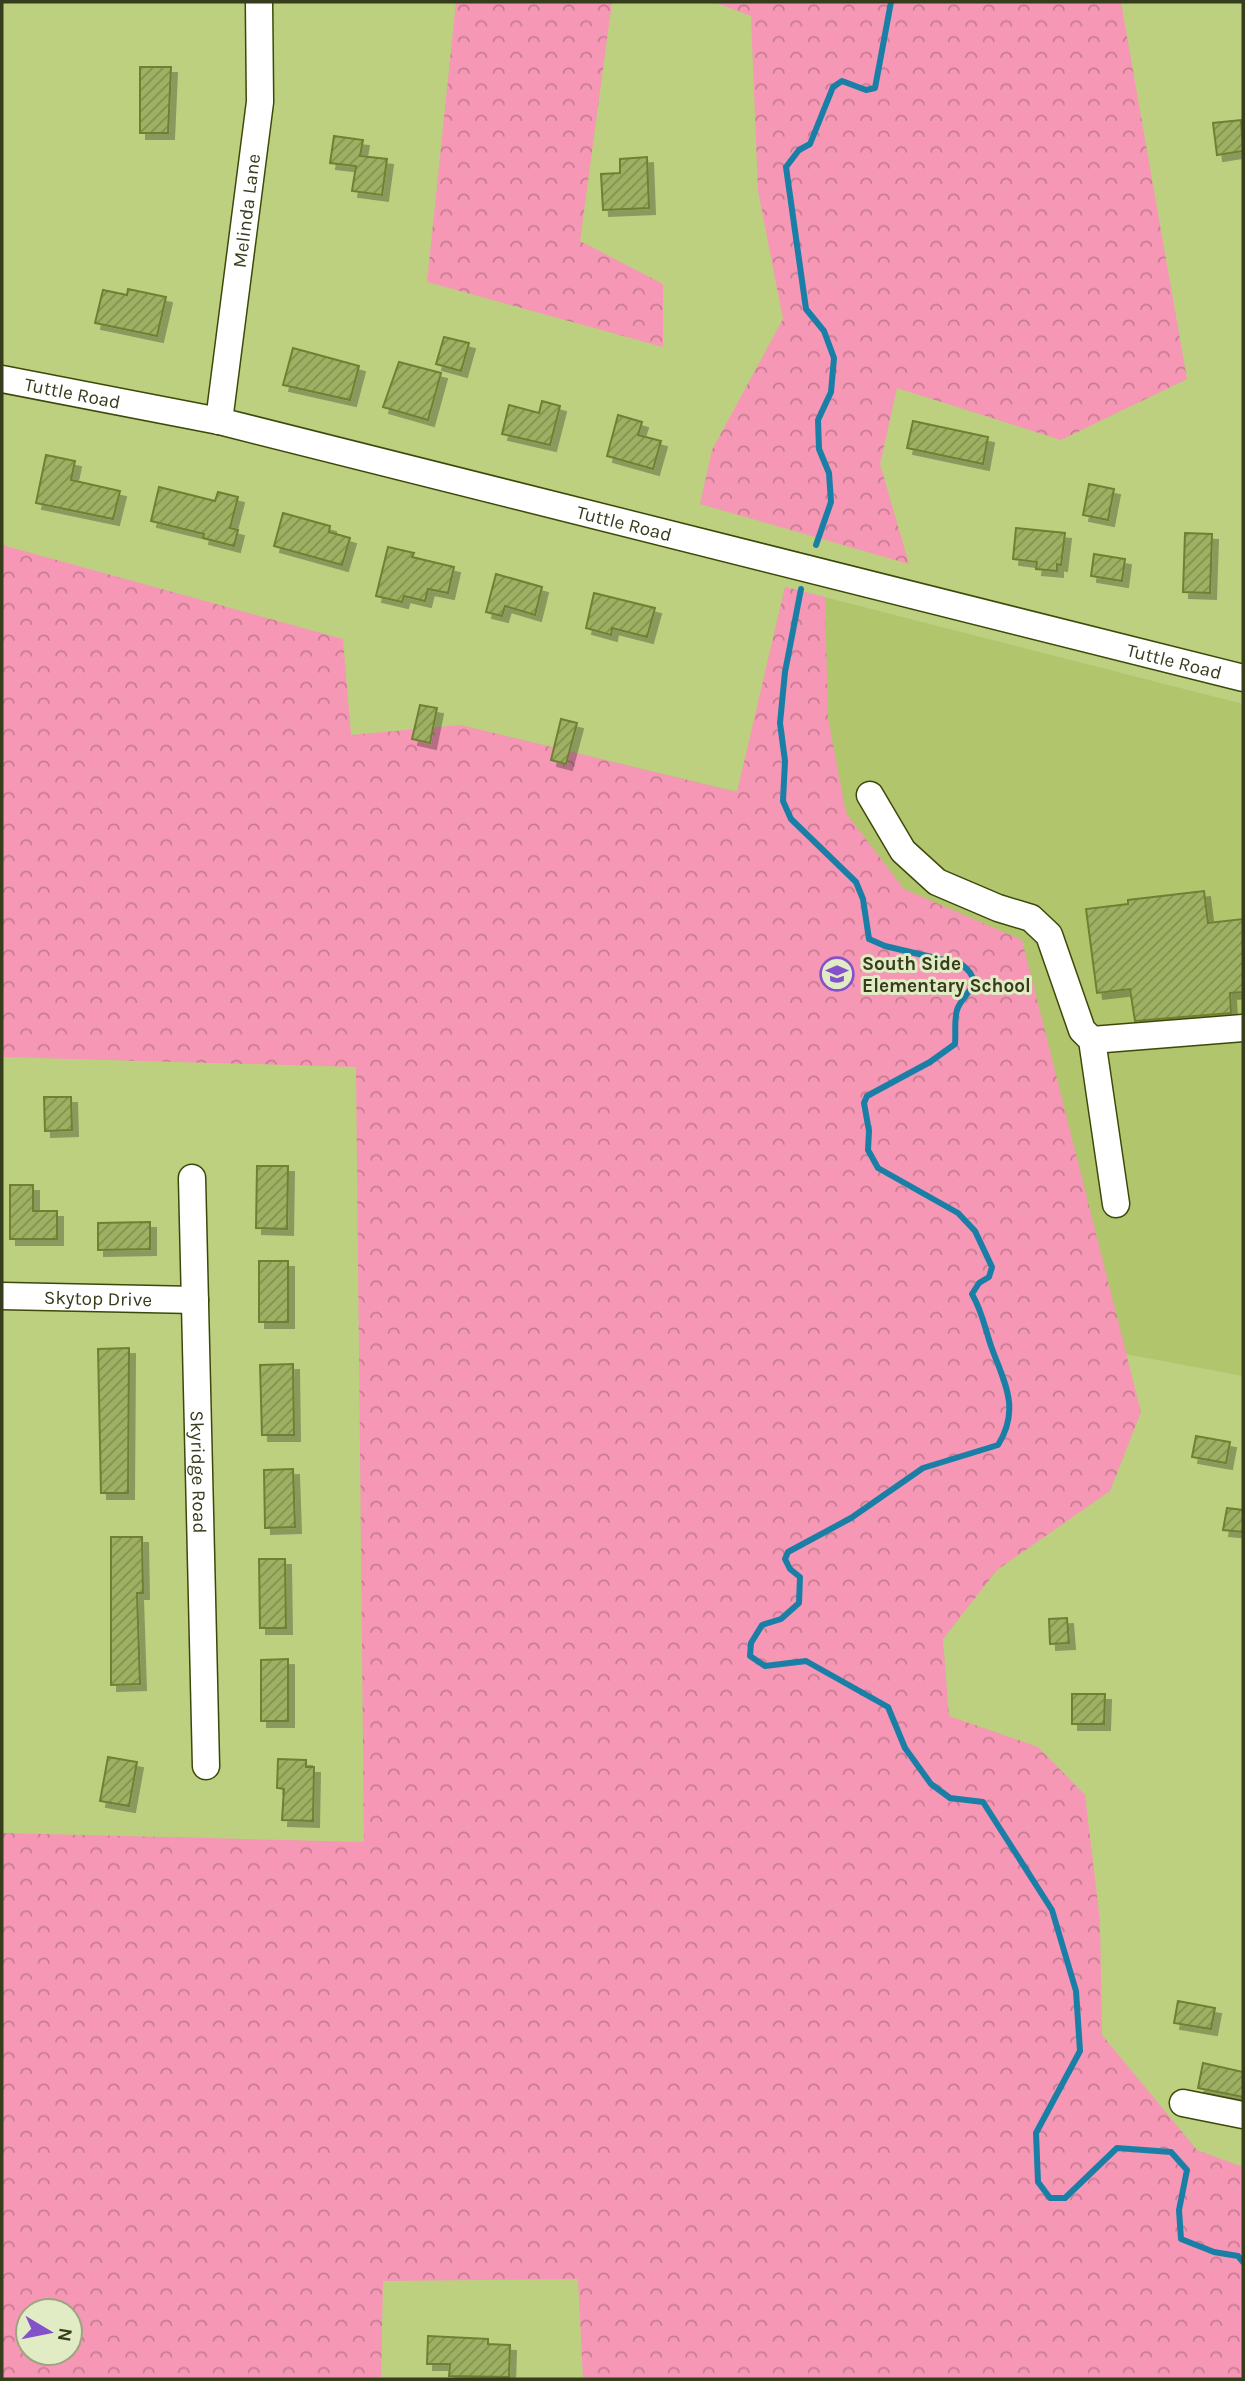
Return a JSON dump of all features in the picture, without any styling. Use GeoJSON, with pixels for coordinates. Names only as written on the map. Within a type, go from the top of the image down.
{"type":"FeatureCollection","features":[{"type":"Feature","properties":{"kind":"street","name":"Melinda Lane"},"geometry":{"type":"LineString","coordinates":[[219,421],[260,102],[259,2]]}},
{"type":"Feature","properties":{"kind":"street","name":"Tuttle Road"},"geometry":{"type":"LineString","coordinates":[[2,379],[219,421],[1243,678]]}},
{"type":"Feature","properties":{"kind":"street"},"geometry":{"type":"LineString","coordinates":[[870,795],[903,851],[937,882],[998,908],[1031,918],[1049,935],[1082,1030],[1092,1040],[1116,1204]]}},
{"type":"Feature","properties":{"kind":"street"},"geometry":{"type":"LineString","coordinates":[[1092,1040],[1243,1028]]}},
{"type":"Feature","properties":{"kind":"street","name":"Skyridge Road"},"geometry":{"type":"LineString","coordinates":[[192,1178],[206,1766]]}},
{"type":"Feature","properties":{"kind":"street","name":"Skytop Drive"},"geometry":{"type":"LineString","coordinates":[[2,1296],[195,1300]]}},
{"type":"Feature","properties":{"kind":"street"},"geometry":{"type":"LineString","coordinates":[[1183,2103],[1243,2115]]}},
{"type":"Feature","properties":{"kind":"shaded area","name":"South Side Elementary School"},"geometry":{"type":"Polygon","coordinates":[[[785,587],[1243,704],[1243,1376],[1077,1345],[409,1157],[460,725],[738,792],[785,587]]]}},
{"type":"Feature","properties":{"kind":"green space"},"geometry":{"type":"Polygon","coordinates":[[[456,2],[612,2],[580,241],[663,284],[663,347],[427,282],[456,2]]]}},
{"type":"Feature","properties":{"kind":"green space"},"geometry":{"type":"Polygon","coordinates":[[[714,2],[1121,2],[1187,379],[1061,440],[897,388],[880,464],[909,564],[700,504],[712,450],[783,319],[758,191],[751,16],[714,2]]]}},
{"type":"Feature","properties":{"kind":"green space"},"geometry":{"type":"Polygon","coordinates":[[[2,545],[343,639],[351,735],[460,725],[737,792],[785,587],[825,597],[828,718],[846,813],[904,889],[1022,940],[1141,1412],[1110,1491],[997,1570],[943,1639],[949,1716],[1038,1747],[1085,1795],[1100,1921],[1102,2035],[1197,2150],[1243,2167],[1243,2379],[583,2379],[578,2279],[383,2281],[381,2379],[2,2379],[2,1833],[364,1842],[356,1067],[2,1057],[2,545]]]}},
{"type":"Feature","properties":{"kind":"building"},"geometry":{"type":"Polygon","coordinates":[[[140,67],[171,67],[168,133],[140,133],[140,67]]]}},
{"type":"Feature","properties":{"kind":"building"},"geometry":{"type":"Polygon","coordinates":[[[1241,120],[1243,151],[1217,155],[1213,123],[1241,120]]]}},
{"type":"Feature","properties":{"kind":"building"},"geometry":{"type":"Polygon","coordinates":[[[334,136],[363,140],[360,156],[387,159],[382,195],[352,191],[356,166],[330,163],[334,136]]]}},
{"type":"Feature","properties":{"kind":"building"},"geometry":{"type":"Polygon","coordinates":[[[647,157],[649,208],[603,210],[601,174],[620,173],[620,159],[647,157]]]}},
{"type":"Feature","properties":{"kind":"building"},"geometry":{"type":"Polygon","coordinates":[[[128,289],[166,297],[157,336],[95,323],[103,290],[127,295],[128,289]]]}},
{"type":"Feature","properties":{"kind":"building"},"geometry":{"type":"Polygon","coordinates":[[[444,337],[469,343],[461,371],[436,364],[444,337]]]}},
{"type":"Feature","properties":{"kind":"building"},"geometry":{"type":"Polygon","coordinates":[[[293,348],[359,366],[350,400],[283,385],[293,348]]]}},
{"type":"Feature","properties":{"kind":"building"},"geometry":{"type":"Polygon","coordinates":[[[399,362],[441,373],[428,420],[383,407],[399,362]]]}},
{"type":"Feature","properties":{"kind":"building"},"geometry":{"type":"Polygon","coordinates":[[[542,401],[560,406],[550,445],[502,434],[509,405],[539,413],[542,401]]]}},
{"type":"Feature","properties":{"kind":"building"},"geometry":{"type":"Polygon","coordinates":[[[618,415],[642,422],[638,435],[661,441],[653,469],[607,456],[618,415]]]}},
{"type":"Feature","properties":{"kind":"building"},"geometry":{"type":"Polygon","coordinates":[[[913,421],[988,437],[983,464],[907,448],[913,421]]]}},
{"type":"Feature","properties":{"kind":"building"},"geometry":{"type":"Polygon","coordinates":[[[46,455],[75,461],[71,480],[120,491],[113,519],[36,503],[46,455]]]}},
{"type":"Feature","properties":{"kind":"building"},"geometry":{"type":"Polygon","coordinates":[[[1089,484],[1114,489],[1108,520],[1083,515],[1089,484]]]}},
{"type":"Feature","properties":{"kind":"building"},"geometry":{"type":"Polygon","coordinates":[[[159,487],[215,501],[218,492],[238,497],[230,528],[238,530],[234,546],[203,538],[204,534],[151,521],[159,487]]]}},
{"type":"Feature","properties":{"kind":"building"},"geometry":{"type":"Polygon","coordinates":[[[283,513],[330,526],[329,532],[350,538],[342,565],[274,546],[283,513]]]}},
{"type":"Feature","properties":{"kind":"building"},"geometry":{"type":"Polygon","coordinates":[[[1016,528],[1065,533],[1061,565],[1057,564],[1057,571],[1036,569],[1037,562],[1013,559],[1016,528]]]}},
{"type":"Feature","properties":{"kind":"building"},"geometry":{"type":"Polygon","coordinates":[[[1185,533],[1212,534],[1210,593],[1183,592],[1185,533]]]}},
{"type":"Feature","properties":{"kind":"building"},"geometry":{"type":"Polygon","coordinates":[[[388,547],[414,553],[412,557],[454,567],[448,593],[428,589],[425,601],[404,596],[402,602],[376,596],[388,547]]]}},
{"type":"Feature","properties":{"kind":"building"},"geometry":{"type":"Polygon","coordinates":[[[1094,554],[1125,559],[1122,581],[1091,576],[1094,554]]]}},
{"type":"Feature","properties":{"kind":"building"},"geometry":{"type":"Polygon","coordinates":[[[496,574],[542,587],[535,615],[505,606],[502,616],[486,612],[496,574]]]}},
{"type":"Feature","properties":{"kind":"building"},"geometry":{"type":"Polygon","coordinates":[[[594,593],[655,608],[647,637],[612,628],[611,635],[586,628],[594,593]]]}},
{"type":"Feature","properties":{"kind":"building"},"geometry":{"type":"Polygon","coordinates":[[[420,705],[437,708],[430,743],[412,739],[420,705]]]}},
{"type":"Feature","properties":{"kind":"building"},"geometry":{"type":"Polygon","coordinates":[[[561,719],[577,723],[566,764],[551,760],[561,719]]]}},
{"type":"Feature","properties":{"kind":"building"},"geometry":{"type":"Polygon","coordinates":[[[1204,891],[1208,923],[1243,919],[1243,992],[1230,993],[1231,1013],[1135,1021],[1130,989],[1097,993],[1086,909],[1128,904],[1128,900],[1204,891]]]}},
{"type":"Feature","properties":{"kind":"building"},"geometry":{"type":"Polygon","coordinates":[[[44,1097],[71,1097],[72,1130],[45,1131],[44,1097]]]}},
{"type":"Feature","properties":{"kind":"building"},"geometry":{"type":"Polygon","coordinates":[[[257,1166],[288,1166],[287,1229],[256,1228],[257,1166]]]}},
{"type":"Feature","properties":{"kind":"building"},"geometry":{"type":"Polygon","coordinates":[[[10,1185],[33,1185],[33,1211],[57,1211],[57,1239],[10,1239],[10,1185]]]}},
{"type":"Feature","properties":{"kind":"building"},"geometry":{"type":"Polygon","coordinates":[[[150,1222],[150,1249],[98,1250],[98,1223],[150,1222]]]}},
{"type":"Feature","properties":{"kind":"building"},"geometry":{"type":"Polygon","coordinates":[[[259,1261],[288,1261],[288,1322],[259,1322],[259,1261]]]}},
{"type":"Feature","properties":{"kind":"building"},"geometry":{"type":"Polygon","coordinates":[[[129,1348],[128,1493],[101,1493],[98,1349],[129,1348]]]}},
{"type":"Feature","properties":{"kind":"building"},"geometry":{"type":"Polygon","coordinates":[[[293,1364],[294,1435],[262,1435],[260,1365],[293,1364]]]}},
{"type":"Feature","properties":{"kind":"building"},"geometry":{"type":"Polygon","coordinates":[[[1196,1436],[1230,1442],[1226,1463],[1192,1457],[1196,1436]]]}},
{"type":"Feature","properties":{"kind":"building"},"geometry":{"type":"Polygon","coordinates":[[[293,1469],[295,1527],[265,1528],[264,1470],[293,1469]]]}},
{"type":"Feature","properties":{"kind":"building"},"geometry":{"type":"Polygon","coordinates":[[[1227,1508],[1243,1510],[1243,1532],[1223,1530],[1227,1508]]]}},
{"type":"Feature","properties":{"kind":"building"},"geometry":{"type":"Polygon","coordinates":[[[111,1537],[142,1537],[143,1593],[137,1593],[140,1684],[111,1685],[111,1537]]]}},
{"type":"Feature","properties":{"kind":"building"},"geometry":{"type":"Polygon","coordinates":[[[259,1559],[285,1559],[286,1628],[260,1628],[259,1559]]]}},
{"type":"Feature","properties":{"kind":"building"},"geometry":{"type":"Polygon","coordinates":[[[1067,1618],[1069,1643],[1050,1644],[1049,1619],[1067,1618]]]}},
{"type":"Feature","properties":{"kind":"building"},"geometry":{"type":"Polygon","coordinates":[[[288,1659],[288,1721],[261,1721],[261,1660],[288,1659]]]}},
{"type":"Feature","properties":{"kind":"building"},"geometry":{"type":"Polygon","coordinates":[[[1072,1694],[1105,1694],[1104,1724],[1072,1724],[1072,1694]]]}},
{"type":"Feature","properties":{"kind":"building"},"geometry":{"type":"Polygon","coordinates":[[[108,1757],[137,1762],[129,1806],[100,1801],[108,1757]]]}},
{"type":"Feature","properties":{"kind":"building"},"geometry":{"type":"Polygon","coordinates":[[[278,1759],[306,1760],[306,1767],[314,1767],[313,1821],[282,1820],[284,1789],[277,1788],[278,1759]]]}},
{"type":"Feature","properties":{"kind":"building"},"geometry":{"type":"Polygon","coordinates":[[[1178,2001],[1215,2008],[1211,2029],[1174,2023],[1178,2001]]]}},
{"type":"Feature","properties":{"kind":"building"},"geometry":{"type":"Polygon","coordinates":[[[1203,2063],[1243,2072],[1243,2097],[1198,2088],[1203,2063]]]}},
{"type":"Feature","properties":{"kind":"building"},"geometry":{"type":"Polygon","coordinates":[[[428,2336],[488,2339],[488,2344],[510,2345],[509,2377],[449,2376],[450,2364],[427,2364],[428,2336]]]}},
{"type":"Feature","properties":{"kind":"waterway"},"geometry":{"type":"LineString","coordinates":[[816,545],[831,502],[829,473],[819,449],[818,420],[831,392],[834,358],[824,331],[806,309],[786,167],[799,150],[810,144],[833,87],[842,81],[866,90],[875,88],[891,2]]}},
{"type":"Feature","properties":{"kind":"waterway"},"geometry":{"type":"LineString","coordinates":[[801,589],[785,672],[780,723],[785,761],[783,801],[791,819],[856,882],[863,899],[869,939],[885,946],[961,964],[973,977],[971,988],[957,1010],[955,1044],[930,1062],[867,1096],[864,1103],[869,1131],[868,1150],[878,1168],[958,1213],[975,1231],[992,1267],[989,1277],[979,1283],[972,1294],[1005,1383],[1009,1407],[1005,1432],[998,1445],[923,1468],[851,1518],[788,1552],[785,1559],[790,1569],[800,1577],[799,1603],[781,1619],[762,1625],[751,1643],[750,1656],[765,1666],[806,1661],[888,1707],[905,1748],[931,1784],[950,1798],[983,1802],[1052,1910],[1076,1991],[1080,2051],[1036,2133],[1038,2182],[1050,2198],[1065,2198],[1117,2148],[1171,2152],[1187,2170],[1179,2210],[1181,2239],[1214,2252],[1238,2256],[1243,2262]]}},
{"type":"Feature","properties":{"kind":"place","name":"South Side Elementary School"},"geometry":{"type":"Point","coordinates":[837,974]}}]}
